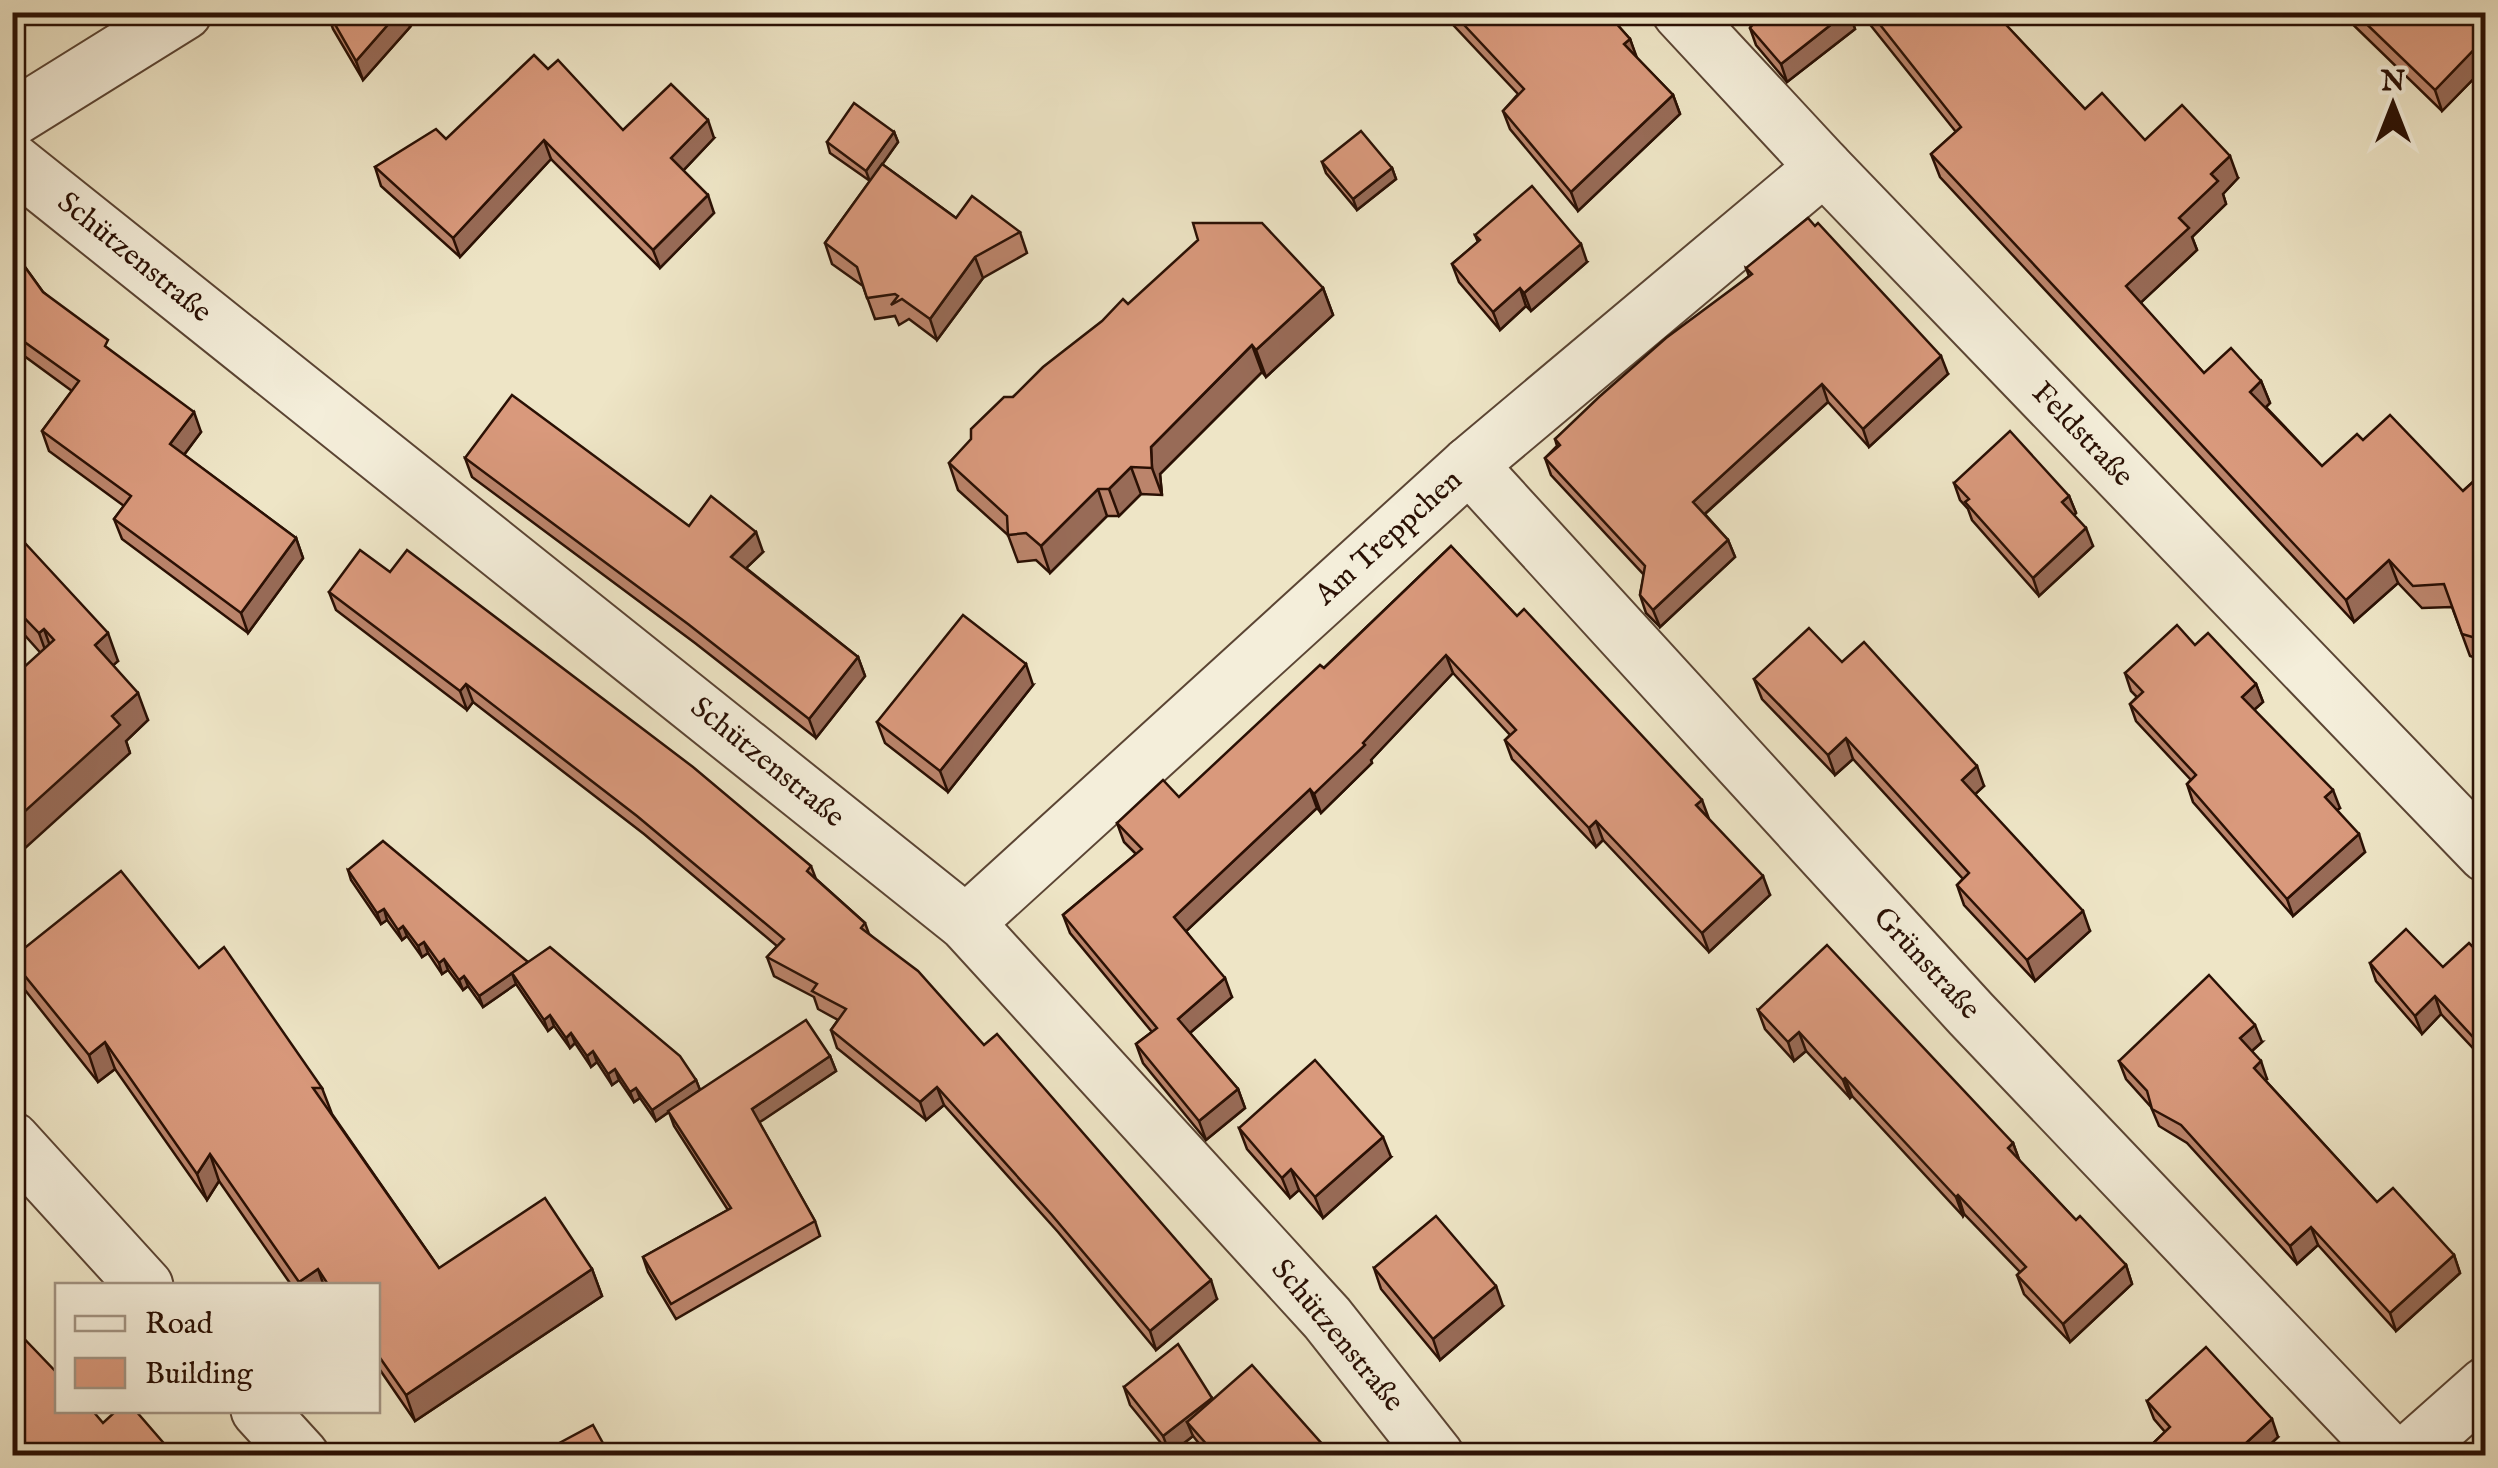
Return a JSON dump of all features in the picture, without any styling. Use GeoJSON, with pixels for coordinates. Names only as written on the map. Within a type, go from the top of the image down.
{"type":"FeatureCollection","features":[{"type":"Feature","properties":{"kind":"street"},"geometry":{"type":"LineString","coordinates":[[12,119],[184,12]]}},
{"type":"Feature","properties":{"kind":"street","name":"Feldstraße"},"geometry":{"type":"LineString","coordinates":[[1680,12],[1824,167],[2486,854]]}},
{"type":"Feature","properties":{"kind":"street","name":"Schützenstraße"},"geometry":{"type":"LineString","coordinates":[[12,161],[966,923],[1327,1318],[1436,1456]]}},
{"type":"Feature","properties":{"kind":"street","name":"Am Treppchen"},"geometry":{"type":"LineString","coordinates":[[966,923],[1469,465],[1824,167]]}},
{"type":"Feature","properties":{"kind":"street","name":"Grünstraße"},"geometry":{"type":"LineString","coordinates":[[1469,465],[1971,1014],[2392,1456]]}},
{"type":"Feature","properties":{"kind":"street"},"geometry":{"type":"LineString","coordinates":[[12,1140],[143,1283]]}},
{"type":"Feature","properties":{"kind":"street"},"geometry":{"type":"LineString","coordinates":[[2406,1456],[2486,1385]]}},
{"type":"Feature","properties":{"kind":"street"},"geometry":{"type":"LineString","coordinates":[[263,1413],[302,1456]]}},
{"type":"Feature","properties":{"kind":"building"},"geometry":{"type":"Polygon","coordinates":[[[328,12],[399,12],[356,61],[328,12]]]}},
{"type":"Feature","properties":{"kind":"building"},"geometry":{"type":"Polygon","coordinates":[[[1452,12],[1606,12],[1630,39],[1624,44],[1673,95],[1571,192],[1503,111],[1524,89],[1452,12]]]}},
{"type":"Feature","properties":{"kind":"building"},"geometry":{"type":"Polygon","coordinates":[[[1748,12],[1847,12],[1781,64],[1750,28],[1755,22],[1748,12]]]}},
{"type":"Feature","properties":{"kind":"building"},"geometry":{"type":"Polygon","coordinates":[[[1870,12],[1994,12],[2085,109],[2102,93],[2145,140],[2182,105],[2230,156],[2211,174],[2218,181],[2179,218],[2189,228],[2126,286],[2204,373],[2231,348],[2261,381],[2250,392],[2322,466],[2357,434],[2363,440],[2390,415],[2463,491],[2486,470],[2486,641],[2462,634],[2444,584],[2413,586],[2389,560],[2346,600],[1931,154],[1961,127],[1870,12]]]}},
{"type":"Feature","properties":{"kind":"building"},"geometry":{"type":"Polygon","coordinates":[[[2354,12],[2486,12],[2486,37],[2435,90],[2354,12]]]}},
{"type":"Feature","properties":{"kind":"building"},"geometry":{"type":"Polygon","coordinates":[[[534,55],[548,69],[558,60],[623,130],[671,84],[708,120],[671,158],[708,195],[653,250],[544,140],[453,238],[375,167],[436,129],[446,139],[534,55]]]}},
{"type":"Feature","properties":{"kind":"building"},"geometry":{"type":"Polygon","coordinates":[[[854,103],[894,132],[866,171],[827,142],[854,103]]]}},
{"type":"Feature","properties":{"kind":"building"},"geometry":{"type":"Polygon","coordinates":[[[1361,131],[1392,168],[1353,199],[1322,162],[1361,131]]]}},
{"type":"Feature","properties":{"kind":"building"},"geometry":{"type":"Polygon","coordinates":[[[882,164],[956,218],[972,196],[1020,232],[975,257],[930,319],[902,299],[891,305],[898,296],[895,294],[867,298],[857,267],[825,243],[882,164]]]}},
{"type":"Feature","properties":{"kind":"building"},"geometry":{"type":"Polygon","coordinates":[[[1532,186],[1581,244],[1524,293],[1520,288],[1493,312],[1452,264],[1480,240],[1475,235],[1532,186]]]}},
{"type":"Feature","properties":{"kind":"building"},"geometry":{"type":"Polygon","coordinates":[[[1808,218],[1815,226],[1818,223],[1941,356],[1863,429],[1822,384],[1693,502],[1728,540],[1653,610],[1640,595],[1645,566],[1545,458],[1560,445],[1555,439],[1599,397],[1666,338],[1752,274],[1746,268],[1808,218]]]}},
{"type":"Feature","properties":{"kind":"building"},"geometry":{"type":"Polygon","coordinates":[[[1193,223],[1262,223],[1323,288],[1256,350],[1252,345],[1151,447],[1152,468],[1131,467],[1109,489],[1098,489],[1041,546],[1026,533],[1008,535],[1007,516],[949,463],[971,439],[971,429],[1004,397],[1013,397],[1123,299],[1128,304],[1198,240],[1193,223]]]}},
{"type":"Feature","properties":{"kind":"building"},"geometry":{"type":"Polygon","coordinates":[[[12,249],[43,292],[108,340],[105,346],[194,412],[170,444],[296,538],[241,613],[114,519],[131,496],[42,431],[79,381],[12,333],[12,249]]]}},
{"type":"Feature","properties":{"kind":"building"},"geometry":{"type":"Polygon","coordinates":[[[512,395],[689,526],[711,496],[756,532],[731,557],[858,657],[809,719],[465,458],[512,395]]]}},
{"type":"Feature","properties":{"kind":"building"},"geometry":{"type":"Polygon","coordinates":[[[2010,431],[2069,496],[2062,502],[2086,528],[2033,578],[1965,502],[1969,499],[1954,483],[2010,431]]]}},
{"type":"Feature","properties":{"kind":"building"},"geometry":{"type":"Polygon","coordinates":[[[12,529],[108,633],[95,645],[138,693],[112,716],[120,725],[12,823],[12,678],[54,640],[44,629],[39,633],[12,605],[12,529]]]}},
{"type":"Feature","properties":{"kind":"building"},"geometry":{"type":"Polygon","coordinates":[[[1451,546],[1517,616],[1524,609],[1702,800],[1696,805],[1763,876],[1702,933],[1596,821],[1589,828],[1505,740],[1516,730],[1446,655],[1365,745],[1314,794],[1310,789],[1174,917],[1225,978],[1178,1019],[1238,1089],[1199,1121],[1136,1044],[1157,1028],[1063,915],[1142,849],[1117,823],[1163,780],[1179,797],[1320,665],[1324,668],[1451,546]]]}},
{"type":"Feature","properties":{"kind":"building"},"geometry":{"type":"Polygon","coordinates":[[[360,550],[390,572],[407,550],[693,767],[811,866],[807,871],[865,923],[861,928],[918,971],[984,1045],[997,1034],[1211,1280],[1150,1331],[937,1087],[920,1102],[831,1030],[846,1009],[812,991],[817,984],[767,957],[784,939],[637,816],[466,684],[460,691],[329,592],[360,550]]]}},
{"type":"Feature","properties":{"kind":"building"},"geometry":{"type":"Polygon","coordinates":[[[963,615],[1026,664],[940,771],[877,722],[963,615]]]}},
{"type":"Feature","properties":{"kind":"building"},"geometry":{"type":"Polygon","coordinates":[[[2177,625],[2195,645],[2208,633],[2256,684],[2242,697],[2333,790],[2325,797],[2359,834],[2287,899],[2187,784],[2196,775],[2130,704],[2143,692],[2125,673],[2177,625]]]}},
{"type":"Feature","properties":{"kind":"building"},"geometry":{"type":"Polygon","coordinates":[[[1809,628],[1842,662],[1864,642],[1977,766],[1962,780],[2083,911],[2027,960],[1957,885],[1969,873],[1846,738],[1828,755],[1754,679],[1809,628]]]}},
{"type":"Feature","properties":{"kind":"building"},"geometry":{"type":"Polygon","coordinates":[[[383,841],[528,962],[479,996],[464,976],[459,980],[444,959],[439,963],[424,942],[418,946],[403,926],[398,930],[384,909],[377,913],[348,870],[383,841]]]}},
{"type":"Feature","properties":{"kind":"building"},"geometry":{"type":"Polygon","coordinates":[[[121,871],[199,968],[224,947],[322,1088],[313,1088],[439,1268],[545,1198],[592,1269],[406,1395],[380,1358],[380,1283],[327,1283],[318,1269],[299,1282],[210,1154],[197,1174],[105,1042],[89,1055],[12,958],[121,871]]]}},
{"type":"Feature","properties":{"kind":"building"},"geometry":{"type":"Polygon","coordinates":[[[2406,929],[2443,967],[2469,943],[2479,953],[2486,947],[2486,1051],[2435,996],[2415,1016],[2370,963],[2406,929]]]}},
{"type":"Feature","properties":{"kind":"building"},"geometry":{"type":"Polygon","coordinates":[[[1827,945],[2013,1143],[2008,1148],[2076,1220],[2080,1216],[2126,1265],[2063,1324],[2017,1275],[2026,1267],[1845,1078],[1799,1032],[1788,1042],[1758,1010],[1827,945]]]}},
{"type":"Feature","properties":{"kind":"building"},"geometry":{"type":"Polygon","coordinates":[[[550,947],[680,1056],[696,1080],[652,1110],[636,1088],[630,1092],[615,1069],[608,1074],[593,1051],[587,1056],[571,1033],[566,1038],[550,1015],[544,1020],[512,973],[550,947]]]}},
{"type":"Feature","properties":{"kind":"building"},"geometry":{"type":"Polygon","coordinates":[[[2209,975],[2255,1025],[2240,1038],[2261,1061],[2254,1068],[2377,1202],[2393,1188],[2454,1255],[2390,1313],[2311,1227],[2290,1246],[2181,1125],[2152,1109],[2147,1091],[2119,1061],[2209,975]]]}},
{"type":"Feature","properties":{"kind":"building"},"geometry":{"type":"Polygon","coordinates":[[[806,1020],[830,1056],[752,1109],[815,1221],[671,1304],[643,1257],[731,1208],[668,1111],[806,1020]]]}},
{"type":"Feature","properties":{"kind":"building"},"geometry":{"type":"Polygon","coordinates":[[[1315,1060],[1383,1137],[1315,1197],[1291,1169],[1282,1178],[1239,1128],[1315,1060]]]}},
{"type":"Feature","properties":{"kind":"building"},"geometry":{"type":"Polygon","coordinates":[[[1436,1216],[1496,1286],[1433,1339],[1374,1268],[1436,1216]]]}},
{"type":"Feature","properties":{"kind":"building"},"geometry":{"type":"Polygon","coordinates":[[[12,1326],[55,1371],[55,1413],[95,1413],[103,1423],[114,1413],[138,1413],[174,1455],[12,1456],[12,1326]]]}},
{"type":"Feature","properties":{"kind":"building"},"geometry":{"type":"Polygon","coordinates":[[[1178,1344],[1212,1398],[1163,1436],[1124,1387],[1178,1344]]]}},
{"type":"Feature","properties":{"kind":"building"},"geometry":{"type":"Polygon","coordinates":[[[2206,1347],[2272,1419],[2232,1456],[2140,1456],[2170,1427],[2147,1401],[2206,1347]]]}},
{"type":"Feature","properties":{"kind":"building"},"geometry":{"type":"Polygon","coordinates":[[[1252,1365],[1323,1445],[1311,1456],[1217,1456],[1187,1422],[1252,1365]]]}},
{"type":"Feature","properties":{"kind":"building"},"geometry":{"type":"Polygon","coordinates":[[[593,1425],[610,1456],[535,1456],[593,1425]]]}}]}
